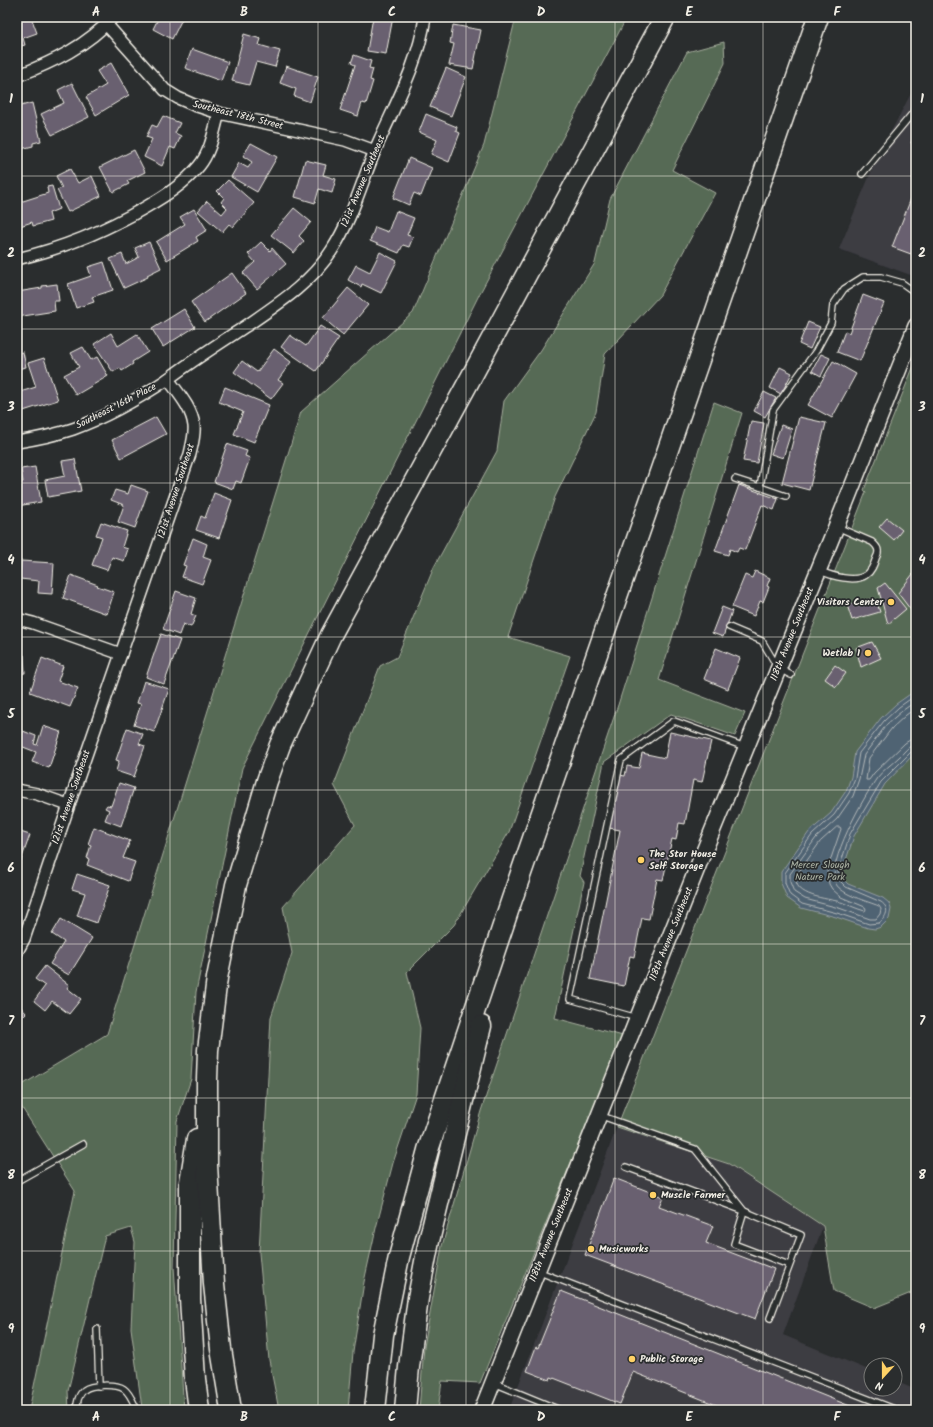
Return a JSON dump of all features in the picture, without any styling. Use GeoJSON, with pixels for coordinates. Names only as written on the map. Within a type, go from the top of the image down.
{"type":"FeatureCollection","features":[{"type":"Feature","properties":{"kind":"highway"},"geometry":{"type":"LineString","coordinates":[[231,1410],[221,1349],[214,1284],[207,1165],[206,1080],[208,1050],[217,978],[236,885],[268,781],[280,745],[331,635],[665,17]]}},
{"type":"Feature","properties":{"kind":"highway"},"geometry":{"type":"LineString","coordinates":[[375,1410],[384,1335],[401,1249],[428,1150],[512,899],[818,17]]}},
{"type":"Feature","properties":{"kind":"highway"},"geometry":{"type":"LineString","coordinates":[[405,1410],[417,1305],[429,1241],[512,899]]}},
{"type":"Feature","properties":{"kind":"highway"},"geometry":{"type":"LineString","coordinates":[[199,1410],[190,1299],[190,1182],[206,1080]]}},
{"type":"Feature","properties":{"kind":"street","name":"121st Avenue Southeast"},"geometry":{"type":"LineString","coordinates":[[17,952],[24,938],[68,805],[188,462],[194,425],[190,410],[168,379],[270,310],[294,291],[322,265],[333,249],[350,215],[375,151],[416,58],[425,17]]}},
{"type":"Feature","properties":{"kind":"street","name":"Southeast 18th Street"},"geometry":{"type":"LineString","coordinates":[[110,21],[165,90],[178,98],[219,113],[345,140],[375,151]]}},
{"type":"Feature","properties":{"kind":"street"},"geometry":{"type":"LineString","coordinates":[[17,76],[66,55],[97,34],[110,21]]}},
{"type":"Feature","properties":{"kind":"street"},"geometry":{"type":"LineString","coordinates":[[17,259],[44,253],[73,243],[123,220],[166,195],[185,180],[200,165],[210,146],[219,113]]}},
{"type":"Feature","properties":{"kind":"street","name":"118th Avenue Southeast"},"geometry":{"type":"LineString","coordinates":[[482,1410],[637,1018],[746,748],[784,671],[818,570],[916,326]]}},
{"type":"Feature","properties":{"kind":"street","name":"Southeast 16th Place"},"geometry":{"type":"LineString","coordinates":[[17,442],[46,437],[73,429],[96,419],[168,379]]}},
{"type":"Feature","properties":{"kind":"street"},"geometry":{"type":"LineString","coordinates":[[17,620],[33,623],[121,654]]}},
{"type":"Feature","properties":{"kind":"street"},"geometry":{"type":"LineString","coordinates":[[17,790],[37,794],[68,805]]}},
{"type":"Feature","properties":{"kind":"lane"},"geometry":{"type":"LineString","coordinates":[[862,174],[916,109]]}},
{"type":"Feature","properties":{"kind":"lane"},"geometry":{"type":"LineString","coordinates":[[760,487],[773,410],[816,351],[831,322],[833,305],[844,289],[863,278],[881,277],[902,283],[916,293]]}},
{"type":"Feature","properties":{"kind":"lane"},"geometry":{"type":"LineString","coordinates":[[735,479],[786,496]]}},
{"type":"Feature","properties":{"kind":"lane"},"geometry":{"type":"LineString","coordinates":[[818,570],[833,576],[844,578],[862,577],[870,571],[878,554],[876,546],[872,542],[836,527]]}},
{"type":"Feature","properties":{"kind":"lane"},"geometry":{"type":"LineString","coordinates":[[729,627],[762,641],[784,671]]}},
{"type":"Feature","properties":{"kind":"lane"},"geometry":{"type":"LineString","coordinates":[[637,1018],[570,999],[621,760],[674,721],[746,748]]}},
{"type":"Feature","properties":{"kind":"lane"},"geometry":{"type":"LineString","coordinates":[[599,1115],[695,1150],[744,1211]]}},
{"type":"Feature","properties":{"kind":"lane"},"geometry":{"type":"LineString","coordinates":[[17,1181],[83,1144]]}},
{"type":"Feature","properties":{"kind":"lane"},"geometry":{"type":"LineString","coordinates":[[626,1167],[744,1211],[801,1235],[770,1318]]}},
{"type":"Feature","properties":{"kind":"lane"},"geometry":{"type":"LineString","coordinates":[[744,1211],[734,1244],[789,1265]]}},
{"type":"Feature","properties":{"kind":"lane"},"geometry":{"type":"LineString","coordinates":[[537,1271],[897,1410]]}},
{"type":"Feature","properties":{"kind":"lane"},"geometry":{"type":"LineString","coordinates":[[97,1329],[99,1386]]}},
{"type":"Feature","properties":{"kind":"lane"},"geometry":{"type":"LineString","coordinates":[[493,1382],[560,1410]]}},
{"type":"Feature","properties":{"kind":"lane"},"geometry":{"type":"LineString","coordinates":[[77,1410],[76,1406],[83,1390],[111,1385],[118,1386],[126,1390],[137,1410]]}},
{"type":"Feature","properties":{"kind":"shaded area"},"geometry":{"type":"Polygon","coordinates":[[[916,84],[916,277],[839,249],[877,158],[916,84]]]}},
{"type":"Feature","properties":{"kind":"shaded area"},"geometry":{"type":"Polygon","coordinates":[[[617,1127],[729,1164],[823,1226],[783,1335],[863,1368],[863,1397],[903,1397],[903,1384],[916,1390],[916,1410],[509,1410],[617,1127]]]}},
{"type":"Feature","properties":{"kind":"green space"},"geometry":{"type":"Polygon","coordinates":[[[516,17],[627,17],[480,293],[242,768],[196,992],[191,1079],[177,1121],[174,1267],[184,1410],[144,1410],[142,1408],[131,1328],[135,1242],[131,1228],[105,1236],[68,1391],[69,1410],[29,1410],[75,1191],[17,1100],[17,1088],[107,1034],[301,412],[413,313],[484,145],[516,17]]]}},
{"type":"Feature","properties":{"kind":"green space"},"geometry":{"type":"Polygon","coordinates":[[[724,42],[725,63],[672,170],[715,193],[660,295],[605,354],[596,412],[555,497],[508,637],[570,656],[509,832],[454,925],[407,972],[420,1028],[416,1094],[393,1163],[364,1282],[353,1352],[348,1410],[279,1410],[269,1360],[259,1253],[271,1017],[292,953],[283,907],[355,825],[334,785],[380,666],[397,657],[434,567],[497,451],[504,401],[541,350],[595,263],[610,199],[687,52],[724,42]]]}},
{"type":"Feature","properties":{"kind":"green space","name":"Mercer Slough Nature Park"},"geometry":{"type":"Polygon","coordinates":[[[916,360],[916,1291],[874,1308],[834,1291],[823,1226],[729,1164],[617,1127],[866,492],[864,490],[916,360]]]}},
{"type":"Feature","properties":{"kind":"green space"},"geometry":{"type":"Polygon","coordinates":[[[714,402],[742,413],[659,680],[745,713],[735,736],[671,714],[604,762],[580,876],[584,882],[555,1018],[623,1036],[480,1383],[442,1381],[438,1410],[419,1410],[424,1347],[442,1246],[481,1111],[618,705],[714,402]]]}},
{"type":"Feature","properties":{"kind":"water"},"geometry":{"type":"Polygon","coordinates":[[[916,690],[916,752],[885,784],[854,836],[842,872],[843,879],[848,884],[883,898],[889,903],[891,909],[889,919],[881,927],[875,929],[801,908],[787,898],[781,883],[781,872],[809,832],[831,813],[846,791],[851,777],[855,752],[881,718],[896,704],[916,690]]]}},
{"type":"Feature","properties":{"kind":"building"},"geometry":{"type":"Polygon","coordinates":[[[17,17],[31,17],[37,33],[23,38],[25,45],[17,47],[17,17]]]}},
{"type":"Feature","properties":{"kind":"building"},"geometry":{"type":"Polygon","coordinates":[[[159,17],[183,17],[172,39],[153,29],[159,17]]]}},
{"type":"Feature","properties":{"kind":"building"},"geometry":{"type":"Polygon","coordinates":[[[373,17],[393,17],[386,54],[367,51],[373,17]]]}},
{"type":"Feature","properties":{"kind":"building"},"geometry":{"type":"Polygon","coordinates":[[[453,25],[481,30],[473,69],[449,65],[454,44],[450,43],[453,25]]]}},
{"type":"Feature","properties":{"kind":"building"},"geometry":{"type":"Polygon","coordinates":[[[244,34],[261,39],[259,45],[280,51],[275,67],[256,62],[249,85],[232,81],[244,34]]]}},
{"type":"Feature","properties":{"kind":"building"},"geometry":{"type":"Polygon","coordinates":[[[192,49],[228,62],[221,81],[185,68],[192,49]]]}},
{"type":"Feature","properties":{"kind":"building"},"geometry":{"type":"Polygon","coordinates":[[[354,55],[371,61],[369,68],[373,69],[370,80],[373,81],[366,104],[362,103],[358,116],[340,110],[355,65],[351,63],[354,55]]]}},
{"type":"Feature","properties":{"kind":"building"},"geometry":{"type":"Polygon","coordinates":[[[111,63],[129,95],[96,115],[86,97],[106,85],[97,71],[111,63]]]}},
{"type":"Feature","properties":{"kind":"building"},"geometry":{"type":"Polygon","coordinates":[[[286,66],[318,77],[310,102],[294,96],[296,89],[280,83],[286,66]]]}},
{"type":"Feature","properties":{"kind":"building"},"geometry":{"type":"Polygon","coordinates":[[[446,68],[466,77],[451,116],[430,107],[446,68]]]}},
{"type":"Feature","properties":{"kind":"building"},"geometry":{"type":"Polygon","coordinates":[[[72,83],[89,117],[52,135],[41,114],[64,103],[58,90],[72,83]]]}},
{"type":"Feature","properties":{"kind":"building"},"geometry":{"type":"Polygon","coordinates":[[[32,103],[41,141],[33,143],[33,146],[17,150],[17,107],[32,103]]]}},
{"type":"Feature","properties":{"kind":"building"},"geometry":{"type":"Polygon","coordinates":[[[426,114],[457,127],[456,131],[460,133],[449,162],[431,154],[437,140],[419,132],[426,114]]]}},
{"type":"Feature","properties":{"kind":"building"},"geometry":{"type":"Polygon","coordinates":[[[163,116],[180,123],[175,133],[181,136],[175,149],[170,147],[162,166],[144,157],[152,139],[146,137],[152,125],[157,127],[163,116]]]}},
{"type":"Feature","properties":{"kind":"building"},"geometry":{"type":"Polygon","coordinates":[[[916,131],[916,145],[911,143],[916,131]]]}},
{"type":"Feature","properties":{"kind":"building"},"geometry":{"type":"Polygon","coordinates":[[[251,143],[277,157],[257,192],[231,177],[239,163],[248,168],[252,162],[243,156],[251,143]]]}},
{"type":"Feature","properties":{"kind":"building"},"geometry":{"type":"Polygon","coordinates":[[[134,150],[145,172],[127,181],[129,184],[113,192],[100,167],[134,150]]]}},
{"type":"Feature","properties":{"kind":"building"},"geometry":{"type":"Polygon","coordinates":[[[409,158],[432,168],[421,196],[414,193],[409,205],[393,198],[409,158]]]}},
{"type":"Feature","properties":{"kind":"building"},"geometry":{"type":"Polygon","coordinates":[[[305,160],[326,165],[323,175],[336,179],[332,193],[319,189],[315,203],[295,197],[305,160]]]}},
{"type":"Feature","properties":{"kind":"building"},"geometry":{"type":"Polygon","coordinates":[[[70,169],[78,183],[92,176],[101,196],[68,212],[57,190],[62,188],[56,176],[70,169]]]}},
{"type":"Feature","properties":{"kind":"building"},"geometry":{"type":"Polygon","coordinates":[[[228,180],[254,203],[233,227],[229,224],[222,232],[198,211],[207,201],[222,214],[227,208],[221,202],[224,198],[217,191],[228,180]]]}},
{"type":"Feature","properties":{"kind":"building"},"geometry":{"type":"Polygon","coordinates":[[[52,186],[59,209],[49,213],[51,221],[33,226],[32,222],[17,227],[17,203],[48,193],[47,187],[52,186]]]}},
{"type":"Feature","properties":{"kind":"building"},"geometry":{"type":"Polygon","coordinates":[[[916,186],[916,241],[911,254],[892,247],[916,186]]]}},
{"type":"Feature","properties":{"kind":"building"},"geometry":{"type":"Polygon","coordinates":[[[294,208],[311,222],[299,236],[304,241],[294,253],[271,235],[294,208]]]}},
{"type":"Feature","properties":{"kind":"building"},"geometry":{"type":"Polygon","coordinates":[[[194,209],[207,230],[196,237],[198,241],[167,260],[156,242],[185,224],[180,217],[194,209]]]}},
{"type":"Feature","properties":{"kind":"building"},"geometry":{"type":"Polygon","coordinates":[[[396,211],[414,218],[407,235],[413,237],[409,247],[403,245],[399,253],[370,241],[375,227],[388,232],[396,211]]]}},
{"type":"Feature","properties":{"kind":"building"},"geometry":{"type":"Polygon","coordinates":[[[149,242],[161,268],[147,275],[148,277],[124,288],[110,259],[122,254],[126,264],[139,257],[135,248],[149,242]]]}},
{"type":"Feature","properties":{"kind":"building"},"geometry":{"type":"Polygon","coordinates":[[[261,242],[270,251],[272,248],[286,264],[257,289],[243,273],[255,262],[248,254],[261,242]]]}},
{"type":"Feature","properties":{"kind":"building"},"geometry":{"type":"Polygon","coordinates":[[[380,252],[397,261],[381,293],[362,284],[361,287],[348,280],[356,265],[370,272],[380,252]]]}},
{"type":"Feature","properties":{"kind":"building"},"geometry":{"type":"Polygon","coordinates":[[[104,262],[113,290],[92,297],[94,302],[76,308],[68,284],[91,276],[88,267],[104,262]]]}},
{"type":"Feature","properties":{"kind":"building"},"geometry":{"type":"Polygon","coordinates":[[[232,273],[246,293],[205,322],[191,302],[232,273]]]}},
{"type":"Feature","properties":{"kind":"building"},"geometry":{"type":"Polygon","coordinates":[[[57,284],[59,301],[54,301],[55,311],[17,317],[17,292],[57,284]]]}},
{"type":"Feature","properties":{"kind":"building"},"geometry":{"type":"Polygon","coordinates":[[[348,288],[368,305],[343,335],[323,318],[348,288]]]}},
{"type":"Feature","properties":{"kind":"building"},"geometry":{"type":"Polygon","coordinates":[[[863,295],[884,303],[860,361],[837,352],[845,331],[849,333],[863,295]]]}},
{"type":"Feature","properties":{"kind":"building"},"geometry":{"type":"Polygon","coordinates":[[[184,309],[195,327],[163,347],[152,329],[184,309]]]}},
{"type":"Feature","properties":{"kind":"building"},"geometry":{"type":"Polygon","coordinates":[[[808,322],[820,327],[810,349],[799,344],[808,322]]]}},
{"type":"Feature","properties":{"kind":"building"},"geometry":{"type":"Polygon","coordinates":[[[320,326],[339,338],[316,371],[281,347],[290,335],[306,346],[320,326]]]}},
{"type":"Feature","properties":{"kind":"building"},"geometry":{"type":"Polygon","coordinates":[[[111,333],[118,346],[137,334],[148,352],[132,362],[133,364],[122,371],[120,368],[113,372],[94,344],[111,333]]]}},
{"type":"Feature","properties":{"kind":"building"},"geometry":{"type":"Polygon","coordinates":[[[83,347],[91,360],[97,357],[108,376],[76,395],[64,375],[79,367],[71,353],[83,347]]]}},
{"type":"Feature","properties":{"kind":"building"},"geometry":{"type":"Polygon","coordinates":[[[274,349],[291,362],[278,380],[283,383],[271,399],[234,372],[242,361],[257,372],[274,349]]]}},
{"type":"Feature","properties":{"kind":"building"},"geometry":{"type":"Polygon","coordinates":[[[23,352],[26,367],[17,369],[17,353],[23,352]]]}},
{"type":"Feature","properties":{"kind":"building"},"geometry":{"type":"Polygon","coordinates":[[[821,354],[830,358],[821,376],[812,371],[821,354]]]}},
{"type":"Feature","properties":{"kind":"building"},"geometry":{"type":"Polygon","coordinates":[[[44,358],[58,400],[20,412],[17,403],[17,393],[36,387],[28,363],[44,358]]]}},
{"type":"Feature","properties":{"kind":"building"},"geometry":{"type":"Polygon","coordinates":[[[833,361],[856,374],[832,418],[808,405],[833,361]]]}},
{"type":"Feature","properties":{"kind":"building"},"geometry":{"type":"Polygon","coordinates":[[[780,367],[792,373],[781,394],[770,388],[780,367]]]}},
{"type":"Feature","properties":{"kind":"building"},"geometry":{"type":"Polygon","coordinates":[[[225,387],[269,405],[254,442],[234,434],[243,412],[219,402],[225,387]]]}},
{"type":"Feature","properties":{"kind":"building"},"geometry":{"type":"Polygon","coordinates":[[[764,392],[776,398],[765,417],[754,411],[764,392]]]}},
{"type":"Feature","properties":{"kind":"building"},"geometry":{"type":"Polygon","coordinates":[[[156,417],[166,434],[121,458],[112,440],[156,417]]]}},
{"type":"Feature","properties":{"kind":"building"},"geometry":{"type":"Polygon","coordinates":[[[799,417],[826,423],[809,490],[782,483],[799,417]]]}},
{"type":"Feature","properties":{"kind":"building"},"geometry":{"type":"Polygon","coordinates":[[[751,421],[764,423],[757,463],[743,461],[751,421]]]}},
{"type":"Feature","properties":{"kind":"building"},"geometry":{"type":"Polygon","coordinates":[[[781,425],[792,429],[783,458],[771,454],[781,425]]]}},
{"type":"Feature","properties":{"kind":"building"},"geometry":{"type":"Polygon","coordinates":[[[227,444],[247,451],[245,456],[250,458],[241,483],[236,481],[233,489],[214,482],[227,444]]]}},
{"type":"Feature","properties":{"kind":"building"},"geometry":{"type":"Polygon","coordinates":[[[75,459],[81,491],[48,497],[45,480],[65,476],[62,461],[75,459]]]}},
{"type":"Feature","properties":{"kind":"building"},"geometry":{"type":"Polygon","coordinates":[[[35,467],[41,502],[17,506],[17,483],[23,482],[21,469],[35,467]]]}},
{"type":"Feature","properties":{"kind":"building"},"geometry":{"type":"Polygon","coordinates":[[[131,485],[148,491],[135,528],[118,522],[124,505],[111,500],[115,490],[128,494],[131,485]]]}},
{"type":"Feature","properties":{"kind":"building"},"geometry":{"type":"Polygon","coordinates":[[[739,485],[778,499],[774,510],[762,505],[745,550],[739,548],[737,552],[730,549],[728,555],[715,551],[739,485]]]}},
{"type":"Feature","properties":{"kind":"building"},"geometry":{"type":"Polygon","coordinates":[[[214,493],[232,500],[219,538],[196,530],[201,516],[205,518],[214,493]]]}},
{"type":"Feature","properties":{"kind":"building"},"geometry":{"type":"Polygon","coordinates":[[[887,518],[902,530],[894,540],[879,527],[887,518]]]}},
{"type":"Feature","properties":{"kind":"building"},"geometry":{"type":"Polygon","coordinates":[[[101,522],[127,531],[122,547],[128,549],[124,561],[112,557],[107,570],[92,565],[102,537],[96,535],[101,522]]]}},
{"type":"Feature","properties":{"kind":"building"},"geometry":{"type":"Polygon","coordinates":[[[193,538],[207,544],[203,557],[211,560],[202,584],[182,577],[186,566],[183,565],[193,538]]]}},
{"type":"Feature","properties":{"kind":"building"},"geometry":{"type":"Polygon","coordinates":[[[21,561],[54,563],[52,594],[38,593],[39,581],[20,579],[21,561]]]}},
{"type":"Feature","properties":{"kind":"building"},"geometry":{"type":"Polygon","coordinates":[[[755,571],[770,578],[767,586],[769,587],[763,602],[760,601],[754,616],[732,607],[745,575],[752,578],[755,571]]]}},
{"type":"Feature","properties":{"kind":"building"},"geometry":{"type":"Polygon","coordinates":[[[913,574],[916,576],[916,617],[898,593],[913,574]]]}},
{"type":"Feature","properties":{"kind":"building"},"geometry":{"type":"Polygon","coordinates":[[[71,575],[114,592],[107,614],[63,598],[71,575]]]}},
{"type":"Feature","properties":{"kind":"building","name":"Visitors Center"},"geometry":{"type":"Polygon","coordinates":[[[885,583],[906,609],[888,624],[878,588],[885,583]]]}},
{"type":"Feature","properties":{"kind":"building"},"geometry":{"type":"Polygon","coordinates":[[[176,591],[196,598],[191,614],[196,616],[191,627],[183,624],[179,635],[163,629],[176,591]]]}},
{"type":"Feature","properties":{"kind":"building"},"geometry":{"type":"Polygon","coordinates":[[[871,599],[871,601],[876,600],[880,612],[852,620],[847,605],[871,599]]]}},
{"type":"Feature","properties":{"kind":"building"},"geometry":{"type":"Polygon","coordinates":[[[722,607],[732,611],[723,637],[712,633],[722,607]]]}},
{"type":"Feature","properties":{"kind":"building"},"geometry":{"type":"Polygon","coordinates":[[[161,634],[180,640],[164,684],[146,677],[161,634]]]}},
{"type":"Feature","properties":{"kind":"building","name":"Wetlab 1"},"geometry":{"type":"Polygon","coordinates":[[[872,642],[881,658],[861,667],[856,648],[872,642]]]}},
{"type":"Feature","properties":{"kind":"building"},"geometry":{"type":"Polygon","coordinates":[[[716,648],[740,658],[728,689],[704,679],[716,648]]]}},
{"type":"Feature","properties":{"kind":"building"},"geometry":{"type":"Polygon","coordinates":[[[24,655],[25,673],[17,674],[17,656],[24,655]]]}},
{"type":"Feature","properties":{"kind":"building"},"geometry":{"type":"Polygon","coordinates":[[[42,658],[63,666],[58,681],[78,688],[70,707],[30,692],[42,658]]]}},
{"type":"Feature","properties":{"kind":"building"},"geometry":{"type":"Polygon","coordinates":[[[835,665],[846,673],[836,687],[825,679],[835,665]]]}},
{"type":"Feature","properties":{"kind":"building"},"geometry":{"type":"Polygon","coordinates":[[[144,681],[169,689],[154,732],[134,725],[141,704],[137,703],[144,681]]]}},
{"type":"Feature","properties":{"kind":"building"},"geometry":{"type":"Polygon","coordinates":[[[43,726],[61,732],[49,768],[32,762],[36,752],[18,745],[23,731],[36,736],[34,744],[37,745],[43,726]]]}},
{"type":"Feature","properties":{"kind":"building"},"geometry":{"type":"Polygon","coordinates":[[[127,728],[143,734],[139,744],[145,746],[134,777],[116,771],[119,761],[116,760],[127,728]]]}},
{"type":"Feature","properties":{"kind":"building","name":"The Stor House Self Storage"},"geometry":{"type":"Polygon","coordinates":[[[670,732],[711,741],[702,782],[693,780],[685,824],[679,823],[676,840],[672,839],[663,880],[657,879],[649,919],[642,918],[634,957],[630,956],[624,986],[590,979],[620,830],[609,828],[620,775],[625,776],[627,766],[639,768],[642,753],[665,758],[670,732]]]}},
{"type":"Feature","properties":{"kind":"building"},"geometry":{"type":"Polygon","coordinates":[[[119,783],[134,788],[121,826],[105,820],[109,810],[105,808],[107,805],[111,806],[119,783]]]}},
{"type":"Feature","properties":{"kind":"building"},"geometry":{"type":"Polygon","coordinates":[[[94,827],[130,841],[123,858],[135,862],[128,881],[87,865],[89,859],[87,858],[91,845],[88,844],[94,827]]]}},
{"type":"Feature","properties":{"kind":"building"},"geometry":{"type":"Polygon","coordinates":[[[17,831],[30,835],[19,866],[17,865],[17,831]]]}},
{"type":"Feature","properties":{"kind":"building"},"geometry":{"type":"Polygon","coordinates":[[[77,874],[110,885],[97,923],[77,916],[85,893],[72,889],[77,874]]]}},
{"type":"Feature","properties":{"kind":"building"},"geometry":{"type":"Polygon","coordinates":[[[61,919],[92,938],[69,975],[50,964],[64,942],[52,934],[61,919]]]}},
{"type":"Feature","properties":{"kind":"building"},"geometry":{"type":"Polygon","coordinates":[[[45,966],[69,985],[67,988],[81,999],[69,1014],[52,1001],[45,1010],[34,1001],[45,986],[35,979],[45,966]]]}},
{"type":"Feature","properties":{"kind":"building"},"geometry":{"type":"Polygon","coordinates":[[[17,1003],[26,1013],[17,1022],[17,1003]]]}},
{"type":"Feature","properties":{"kind":"building"},"geometry":{"type":"Polygon","coordinates":[[[17,1030],[21,1037],[17,1039],[17,1030]]]}},
{"type":"Feature","properties":{"kind":"building"},"geometry":{"type":"Polygon","coordinates":[[[614,1178],[663,1197],[659,1206],[713,1226],[706,1243],[774,1269],[755,1319],[585,1255],[614,1178]]]}},
{"type":"Feature","properties":{"kind":"building","name":"Public Storage"},"geometry":{"type":"Polygon","coordinates":[[[561,1291],[850,1406],[849,1410],[729,1410],[633,1372],[620,1404],[551,1377],[550,1380],[527,1371],[561,1291]]]}},
{"type":"Feature","properties":{"kind":"building"},"geometry":{"type":"Polygon","coordinates":[[[129,1406],[130,1410],[85,1410],[129,1406]]]}},
{"type":"Feature","properties":{"kind":"place","name":"Visitors Center"},"geometry":{"type":"Point","coordinates":[891,602]}},
{"type":"Feature","properties":{"kind":"place","name":"Wetlab 1"},"geometry":{"type":"Point","coordinates":[868,653]}},
{"type":"Feature","properties":{"kind":"place","name":"The Stor House Self Storage"},"geometry":{"type":"Point","coordinates":[641,860]}},
{"type":"Feature","properties":{"kind":"place","name":"Muscle Farmer"},"geometry":{"type":"Point","coordinates":[653,1195]}},
{"type":"Feature","properties":{"kind":"place","name":"Musicworks"},"geometry":{"type":"Point","coordinates":[591,1249]}},
{"type":"Feature","properties":{"kind":"place","name":"Public Storage"},"geometry":{"type":"Point","coordinates":[632,1359]}}]}
